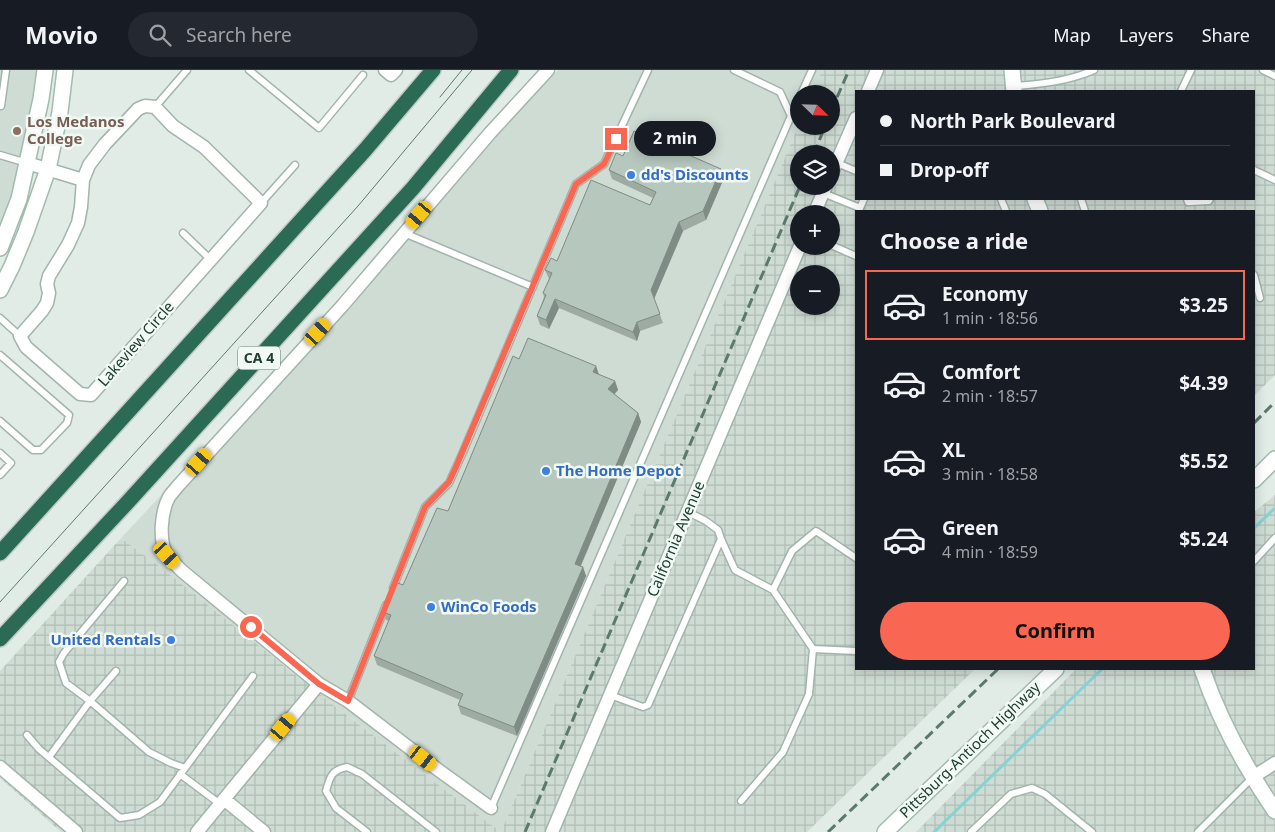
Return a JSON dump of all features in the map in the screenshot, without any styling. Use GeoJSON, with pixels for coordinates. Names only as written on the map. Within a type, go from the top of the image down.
{"type":"FeatureCollection","features":[{"type":"Feature","properties":{"kind":"highway"},"geometry":{"type":"LineString","coordinates":[[0,553],[365,150],[433,70]]}},
{"type":"Feature","properties":{"kind":"highway","name":"CA 4"},"geometry":{"type":"LineString","coordinates":[[0,639],[119,512],[413,188],[511,70]]}},
{"type":"Feature","properties":{"kind":"main road"},"geometry":{"type":"LineString","coordinates":[[0,248],[19,199],[28,163],[41,100],[44,70]]}},
{"type":"Feature","properties":{"kind":"main road"},"geometry":{"type":"LineString","coordinates":[[0,290],[26,232],[48,169],[60,112],[66,70]]}},
{"type":"Feature","properties":{"kind":"main road"},"geometry":{"type":"LineString","coordinates":[[1012,70],[1014,89]]}},
{"type":"Feature","properties":{"kind":"main road"},"geometry":{"type":"LineString","coordinates":[[1255,479],[1275,459]]}},
{"type":"Feature","properties":{"kind":"main road","name":"Pittsburg-Antioch Highway"},"geometry":{"type":"LineString","coordinates":[[885,832],[1055,670]]}},
{"type":"Feature","properties":{"kind":"main road"},"geometry":{"type":"LineString","coordinates":[[1202,670],[1209,690],[1243,760],[1275,811]]}},
{"type":"Feature","properties":{"kind":"street"},"geometry":{"type":"LineString","coordinates":[[385,70],[391,75],[396,70]]}},
{"type":"Feature","properties":{"kind":"street"},"geometry":{"type":"LineString","coordinates":[[491,808],[348,701],[319,684],[182,571],[167,555],[162,536],[163,517],[169,498],[177,487],[343,305],[490,133],[548,70]]}},
{"type":"Feature","properties":{"kind":"street"},"geometry":{"type":"LineString","coordinates":[[868,90],[877,70]]}},
{"type":"Feature","properties":{"kind":"street"},"geometry":{"type":"LineString","coordinates":[[20,336],[47,303],[49,276],[68,245],[78,223],[83,180],[89,165],[105,144],[138,109],[146,106],[156,107],[173,126],[204,147],[261,203]]}},
{"type":"Feature","properties":{"kind":"street"},"geometry":{"type":"LineString","coordinates":[[840,154],[855,120]]}},
{"type":"Feature","properties":{"kind":"street"},"geometry":{"type":"LineString","coordinates":[[28,163],[83,180]]}},
{"type":"Feature","properties":{"kind":"street","name":"Lakeview Circle"},"geometry":{"type":"LineString","coordinates":[[20,336],[26,348],[80,394],[91,395],[261,203]]}},
{"type":"Feature","properties":{"kind":"street","name":"California Avenue"},"geometry":{"type":"LineString","coordinates":[[552,832],[796,255]]}},
{"type":"Feature","properties":{"kind":"street"},"geometry":{"type":"LineString","coordinates":[[197,832],[319,684]]}},
{"type":"Feature","properties":{"kind":"street"},"geometry":{"type":"LineString","coordinates":[[1253,777],[1275,762]]}},
{"type":"Feature","properties":{"kind":"street"},"geometry":{"type":"LineString","coordinates":[[0,767],[76,832]]}},
{"type":"Feature","properties":{"kind":"street"},"geometry":{"type":"LineString","coordinates":[[222,802],[264,832]]}},
{"type":"Feature","properties":{"kind":"lane"},"geometry":{"type":"LineString","coordinates":[[1,106],[6,70]]}},
{"type":"Feature","properties":{"kind":"lane"},"geometry":{"type":"LineString","coordinates":[[156,107],[186,70]]}},
{"type":"Feature","properties":{"kind":"lane"},"geometry":{"type":"LineString","coordinates":[[249,70],[318,128],[363,75]]}},
{"type":"Feature","properties":{"kind":"lane"},"geometry":{"type":"LineString","coordinates":[[348,701],[425,507],[449,482],[576,184],[604,164],[648,70]]}},
{"type":"Feature","properties":{"kind":"lane"},"geometry":{"type":"LineString","coordinates":[[734,70],[780,92],[790,114]]}},
{"type":"Feature","properties":{"kind":"lane"},"geometry":{"type":"LineString","coordinates":[[805,85],[812,70]]}},
{"type":"Feature","properties":{"kind":"lane"},"geometry":{"type":"LineString","coordinates":[[1014,89],[1066,80],[1094,70]]}},
{"type":"Feature","properties":{"kind":"lane"},"geometry":{"type":"LineString","coordinates":[[1181,90],[1191,70]]}},
{"type":"Feature","properties":{"kind":"lane"},"geometry":{"type":"LineString","coordinates":[[1263,70],[1275,76]]}},
{"type":"Feature","properties":{"kind":"lane"},"geometry":{"type":"LineString","coordinates":[[491,808],[790,118]]}},
{"type":"Feature","properties":{"kind":"lane"},"geometry":{"type":"LineString","coordinates":[[0,155],[28,163]]}},
{"type":"Feature","properties":{"kind":"lane","name":"Lakeview Circle"},"geometry":{"type":"LineString","coordinates":[[261,203],[295,165]]}},
{"type":"Feature","properties":{"kind":"lane"},"geometry":{"type":"LineString","coordinates":[[840,165],[855,171]]}},
{"type":"Feature","properties":{"kind":"lane"},"geometry":{"type":"LineString","coordinates":[[1255,170],[1275,180]]}},
{"type":"Feature","properties":{"kind":"lane"},"geometry":{"type":"LineString","coordinates":[[835,195],[860,208],[864,200]]}},
{"type":"Feature","properties":{"kind":"lane"},"geometry":{"type":"LineString","coordinates":[[1187,200],[1188,202],[1210,200]]}},
{"type":"Feature","properties":{"kind":"lane"},"geometry":{"type":"LineString","coordinates":[[404,233],[532,287]]}},
{"type":"Feature","properties":{"kind":"lane"},"geometry":{"type":"LineString","coordinates":[[183,234],[211,260]]}},
{"type":"Feature","properties":{"kind":"lane"},"geometry":{"type":"LineString","coordinates":[[840,250],[855,256]]}},
{"type":"Feature","properties":{"kind":"lane"},"geometry":{"type":"LineString","coordinates":[[1255,278],[1260,298]]}},
{"type":"Feature","properties":{"kind":"lane"},"geometry":{"type":"LineString","coordinates":[[0,318],[20,336]]}},
{"type":"Feature","properties":{"kind":"lane"},"geometry":{"type":"LineString","coordinates":[[0,355],[69,415],[67,423],[41,450],[37,451],[33,450],[0,421]]}},
{"type":"Feature","properties":{"kind":"lane"},"geometry":{"type":"LineString","coordinates":[[0,453],[12,463],[0,475]]}},
{"type":"Feature","properties":{"kind":"lane"},"geometry":{"type":"LineString","coordinates":[[688,512],[706,521],[718,530],[735,570],[773,590],[813,649],[808,694],[784,752],[741,800]]}},
{"type":"Feature","properties":{"kind":"lane"},"geometry":{"type":"LineString","coordinates":[[773,590],[792,551],[816,531],[855,557]]}},
{"type":"Feature","properties":{"kind":"lane"},"geometry":{"type":"LineString","coordinates":[[1255,560],[1275,538]]}},
{"type":"Feature","properties":{"kind":"lane"},"geometry":{"type":"LineString","coordinates":[[610,695],[643,707],[648,704],[721,539]]}},
{"type":"Feature","properties":{"kind":"lane"},"geometry":{"type":"LineString","coordinates":[[124,581],[64,653],[59,662],[66,683],[90,701],[149,752],[185,768]]}},
{"type":"Feature","properties":{"kind":"lane"},"geometry":{"type":"LineString","coordinates":[[813,649],[855,651]]}},
{"type":"Feature","properties":{"kind":"lane"},"geometry":{"type":"LineString","coordinates":[[49,757],[90,701],[116,671]]}},
{"type":"Feature","properties":{"kind":"lane"},"geometry":{"type":"LineString","coordinates":[[27,734],[39,749],[120,818],[139,815],[160,802],[252,676]]}},
{"type":"Feature","properties":{"kind":"lane"},"geometry":{"type":"LineString","coordinates":[[367,832],[336,808],[326,791],[330,778],[337,769],[347,767],[362,774],[436,832]]}},
{"type":"Feature","properties":{"kind":"lane"},"geometry":{"type":"LineString","coordinates":[[180,774],[222,802]]}},
{"type":"Feature","properties":{"kind":"lane"},"geometry":{"type":"LineString","coordinates":[[1198,832],[1253,777]]}},
{"type":"Feature","properties":{"kind":"lane"},"geometry":{"type":"LineString","coordinates":[[972,832],[1011,794],[1032,788],[1045,794],[1092,832]]}},
{"type":"Feature","properties":{"kind":"shaded area","name":"Los Medanos College"},"geometry":{"type":"Polygon","coordinates":[[[0,70],[45,70],[0,248],[0,70]]]}},
{"type":"Feature","properties":{"kind":"shaded area"},"geometry":{"type":"Polygon","coordinates":[[[558,70],[822,70],[815,85],[790,85],[790,135],[794,135],[501,832],[332,704],[163,569],[121,538],[558,70]]]}},
{"type":"Feature","properties":{"kind":"shaded area"},"geometry":{"type":"Polygon","coordinates":[[[822,70],[1275,70],[1275,375],[1255,395],[1255,210],[855,210],[855,670],[974,670],[807,832],[501,832],[790,145],[790,195],[840,195],[840,145],[790,145],[794,135],[840,135],[840,85],[815,85],[822,70]]]}},
{"type":"Feature","properties":{"kind":"shaded area"},"geometry":{"type":"Polygon","coordinates":[[[1275,495],[1275,832],[916,832],[1075,670],[1255,670],[1255,511],[1275,495]]]}},
{"type":"Feature","properties":{"kind":"shaded area"},"geometry":{"type":"Polygon","coordinates":[[[121,538],[163,569],[332,704],[501,832],[61,832],[0,778],[0,671],[121,538]]]}},
{"type":"Feature","properties":{"kind":"building"},"geometry":{"type":"Polygon","coordinates":[[[634,131],[721,169],[703,211],[679,222],[651,290],[660,314],[637,322],[633,332],[555,299],[546,320],[537,316],[546,295],[543,293],[552,273],[545,270],[551,258],[557,261],[591,180],[650,205],[656,192],[609,170],[616,153],[623,156],[634,131]]]}},
{"type":"Feature","properties":{"kind":"building"},"geometry":{"type":"Polygon","coordinates":[[[528,338],[596,366],[593,372],[615,381],[608,389],[638,413],[575,564],[583,567],[514,727],[458,705],[463,694],[374,656],[391,615],[383,612],[395,582],[403,585],[437,508],[448,511],[513,356],[519,359],[528,338]]]}},
{"type":"Feature","properties":{"kind":"waterway"},"geometry":{"type":"LineString","coordinates":[[1255,527],[1275,508]]}},
{"type":"Feature","properties":{"kind":"waterway"},"geometry":{"type":"LineString","coordinates":[[934,832],[1101,670]]}},
{"type":"Feature","properties":{"kind":"tram line"},"geometry":{"type":"LineString","coordinates":[[440,97],[462,70]]}},
{"type":"Feature","properties":{"kind":"tram line"},"geometry":{"type":"LineString","coordinates":[[0,602],[358,206],[472,70]]}},
{"type":"Feature","properties":{"kind":"railway"},"geometry":{"type":"LineString","coordinates":[[840,90],[849,70]]}},
{"type":"Feature","properties":{"kind":"railway"},"geometry":{"type":"LineString","coordinates":[[818,145],[821,135]]}},
{"type":"Feature","properties":{"kind":"railway"},"geometry":{"type":"LineString","coordinates":[[525,832],[796,195]]}},
{"type":"Feature","properties":{"kind":"railway"},"geometry":{"type":"LineString","coordinates":[[1255,422],[1275,402]]}},
{"type":"Feature","properties":{"kind":"railway"},"geometry":{"type":"LineString","coordinates":[[828,832],[997,670]]}},
{"type":"Feature","properties":{"kind":"place","name":"Los Medanos College"},"geometry":{"type":"Point","coordinates":[17,131]}},
{"type":"Feature","properties":{"kind":"place","name":"dd's Discounts"},"geometry":{"type":"Point","coordinates":[631,175]}},
{"type":"Feature","properties":{"kind":"place","name":"The Home Depot"},"geometry":{"type":"Point","coordinates":[546,471]}},
{"type":"Feature","properties":{"kind":"place","name":"WinCo Foods"},"geometry":{"type":"Point","coordinates":[431,607]}},
{"type":"Feature","properties":{"kind":"place","name":"United Rentals"},"geometry":{"type":"Point","coordinates":[171,640]}},
{"type":"Feature","properties":{"kind":"route"},"geometry":{"type":"LineString","coordinates":[[251,627],[319,684],[348,701],[425,507],[449,482],[469,439],[576,184],[604,164],[616,139]]}}]}
